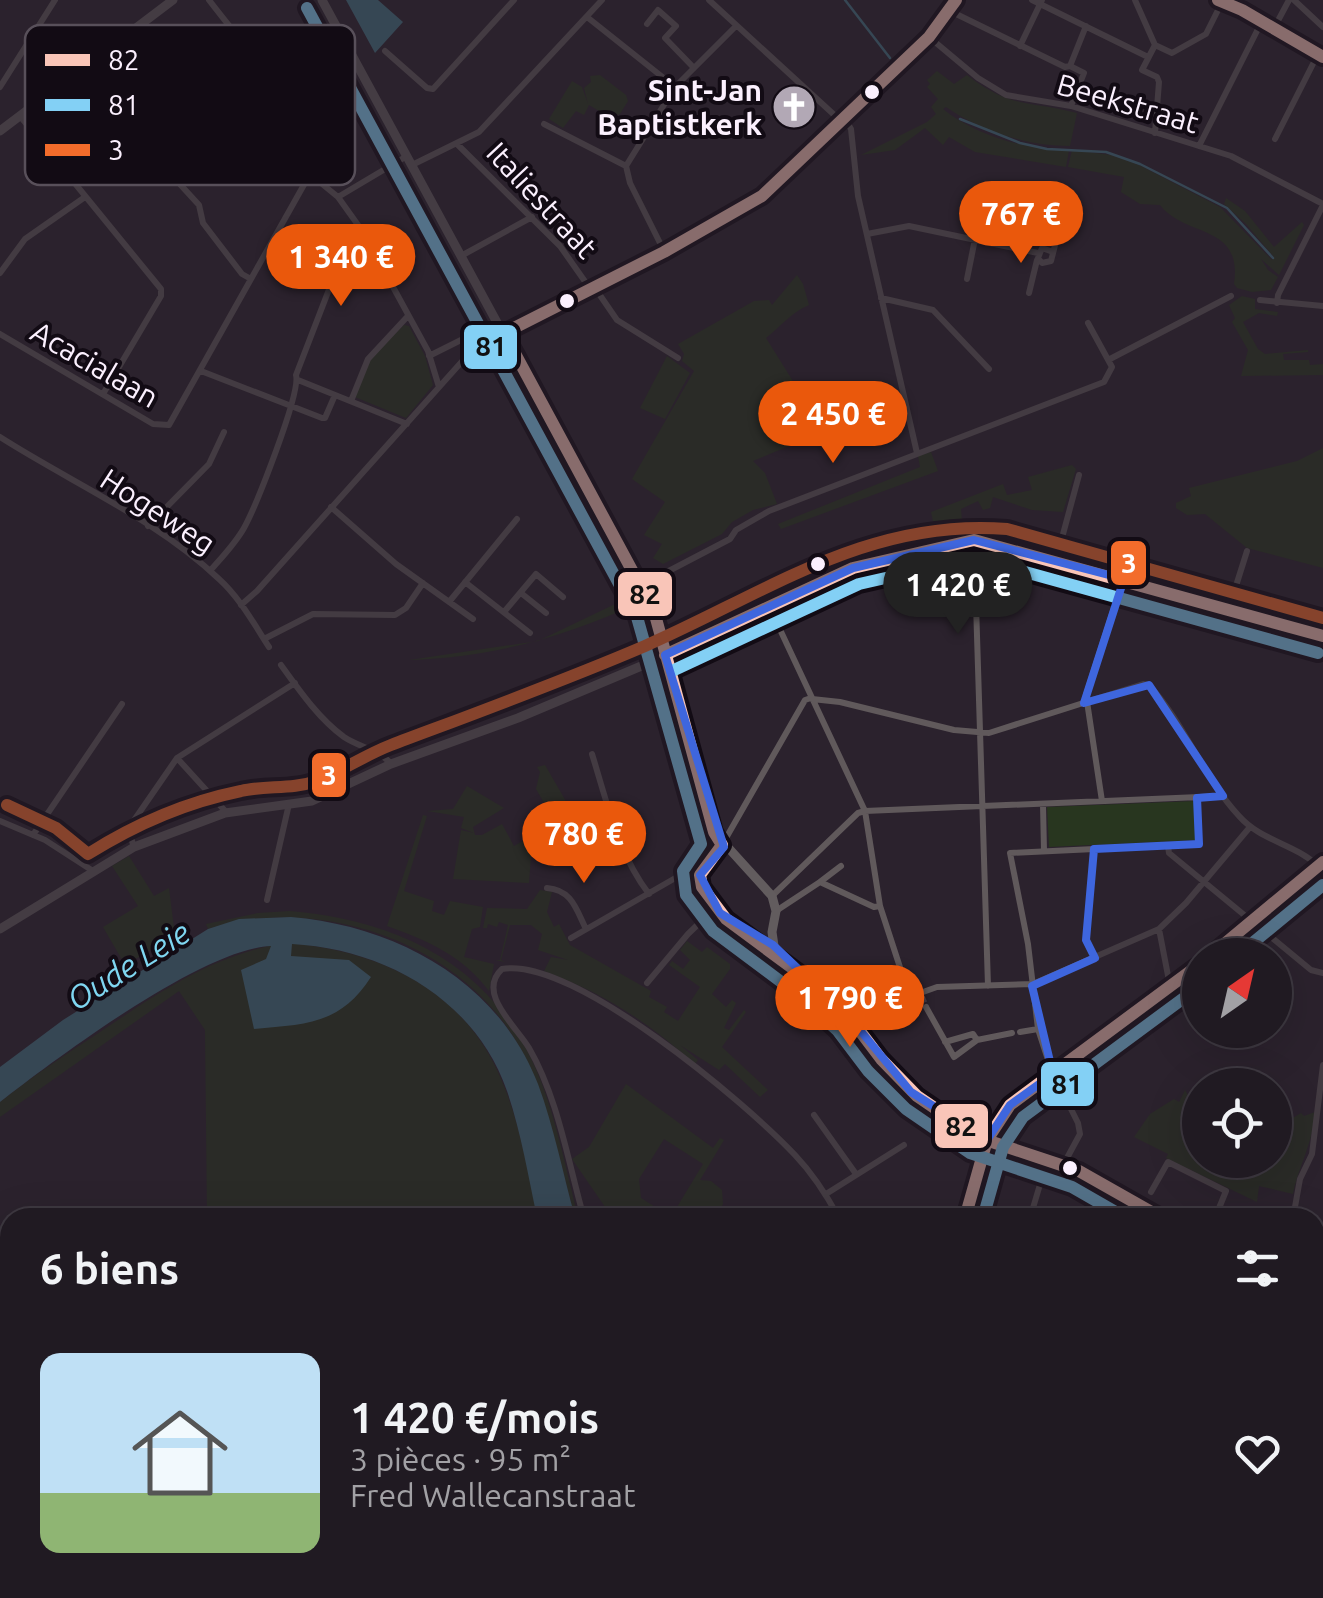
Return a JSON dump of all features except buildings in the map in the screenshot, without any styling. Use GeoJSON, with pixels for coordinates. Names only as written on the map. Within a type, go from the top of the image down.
{"type":"FeatureCollection","features":[{"type":"Feature","properties":{"kind":"street"},"geometry":{"type":"LineString","coordinates":[[39,25],[55,0]]}},
{"type":"Feature","properties":{"kind":"street"},"geometry":{"type":"LineString","coordinates":[[140,25],[173,0]]}},
{"type":"Feature","properties":{"kind":"street"},"geometry":{"type":"LineString","coordinates":[[210,0],[229,25]]}},
{"type":"Feature","properties":{"kind":"street"},"geometry":{"type":"LineString","coordinates":[[324,0],[337,25]]}},
{"type":"Feature","properties":{"kind":"street"},"geometry":{"type":"LineString","coordinates":[[386,51],[434,89],[514,0]]}},
{"type":"Feature","properties":{"kind":"street"},"geometry":{"type":"LineString","coordinates":[[338,196],[393,163],[410,161],[479,132],[602,0]]}},
{"type":"Feature","properties":{"kind":"street"},"geometry":{"type":"LineString","coordinates":[[709,0],[851,129],[854,173],[866,234],[917,453]]}},
{"type":"Feature","properties":{"kind":"street"},"geometry":{"type":"LineString","coordinates":[[241,604],[257,591],[474,348],[664,252],[762,196],[928,37],[956,0]]}},
{"type":"Feature","properties":{"kind":"street"},"geometry":{"type":"LineString","coordinates":[[1135,0],[1155,44],[1172,53],[1206,34],[1220,1],[1320,55],[1276,138]]}},
{"type":"Feature","properties":{"kind":"street"},"geometry":{"type":"LineString","coordinates":[[1199,146],[1267,27],[1292,0],[1323,27]]}},
{"type":"Feature","properties":{"kind":"street"},"geometry":{"type":"LineString","coordinates":[[1020,46],[1038,1],[1148,57]]}},
{"type":"Feature","properties":{"kind":"street"},"geometry":{"type":"LineString","coordinates":[[647,24],[658,10],[676,26],[666,38],[694,68]]}},
{"type":"Feature","properties":{"kind":"street"},"geometry":{"type":"LineString","coordinates":[[950,10],[1065,67],[1084,72],[1071,106]]}},
{"type":"Feature","properties":{"kind":"street"},"geometry":{"type":"LineString","coordinates":[[587,17],[675,87]]}},
{"type":"Feature","properties":{"kind":"street"},"geometry":{"type":"LineString","coordinates":[[664,252],[630,183],[626,166],[675,87],[736,26]]}},
{"type":"Feature","properties":{"kind":"street"},"geometry":{"type":"LineString","coordinates":[[1070,66],[1086,26]]}},
{"type":"Feature","properties":{"kind":"street","name":"Beekstraat"},"geometry":{"type":"LineString","coordinates":[[928,37],[978,78],[1006,95],[1071,106],[1231,156],[1323,204]]}},
{"type":"Feature","properties":{"kind":"street"},"geometry":{"type":"LineString","coordinates":[[1154,133],[1159,82],[1142,70],[1155,44]]}},
{"type":"Feature","properties":{"kind":"street"},"geometry":{"type":"LineString","coordinates":[[0,88],[25,47]]}},
{"type":"Feature","properties":{"kind":"street"},"geometry":{"type":"LineString","coordinates":[[355,59],[660,628],[714,832],[772,896],[776,911],[774,946],[784,962]]}},
{"type":"Feature","properties":{"kind":"street"},"geometry":{"type":"LineString","coordinates":[[0,68],[8,73]]}},
{"type":"Feature","properties":{"kind":"street"},"geometry":{"type":"LineString","coordinates":[[363,110],[483,329],[430,356]]}},
{"type":"Feature","properties":{"kind":"street"},"geometry":{"type":"LineString","coordinates":[[0,132],[25,112]]}},
{"type":"Feature","properties":{"kind":"street"},"geometry":{"type":"LineString","coordinates":[[20,116],[25,122]]}},
{"type":"Feature","properties":{"kind":"street"},"geometry":{"type":"LineString","coordinates":[[544,124],[626,166]]}},
{"type":"Feature","properties":{"kind":"street","name":"Italiestraat"},"geometry":{"type":"LineString","coordinates":[[457,144],[560,246],[618,320],[678,358]]}},
{"type":"Feature","properties":{"kind":"street"},"geometry":{"type":"LineString","coordinates":[[76,185],[161,289],[161,296],[103,394]]}},
{"type":"Feature","properties":{"kind":"street"},"geometry":{"type":"LineString","coordinates":[[183,185],[200,205],[203,223],[242,274],[251,279]]}},
{"type":"Feature","properties":{"kind":"street"},"geometry":{"type":"LineString","coordinates":[[304,185],[201,371],[326,418],[335,395]]}},
{"type":"Feature","properties":{"kind":"street"},"geometry":{"type":"LineString","coordinates":[[324,185],[338,196],[363,232],[430,356],[439,386]]}},
{"type":"Feature","properties":{"kind":"street"},"geometry":{"type":"LineString","coordinates":[[0,273],[25,240],[85,196]]}},
{"type":"Feature","properties":{"kind":"street"},"geometry":{"type":"LineString","coordinates":[[1277,303],[1323,204]]}},
{"type":"Feature","properties":{"kind":"street"},"geometry":{"type":"LineString","coordinates":[[998,244],[1006,211]]}},
{"type":"Feature","properties":{"kind":"street"},"geometry":{"type":"LineString","coordinates":[[461,256],[532,217]]}},
{"type":"Feature","properties":{"kind":"street"},"geometry":{"type":"LineString","coordinates":[[866,234],[910,226],[998,244],[1048,263],[1053,258],[1062,222]]}},
{"type":"Feature","properties":{"kind":"street"},"geometry":{"type":"LineString","coordinates":[[210,571],[234,544],[250,517],[292,406],[296,374],[349,242],[363,232]]}},
{"type":"Feature","properties":{"kind":"street"},"geometry":{"type":"LineString","coordinates":[[967,279],[976,240]]}},
{"type":"Feature","properties":{"kind":"street"},"geometry":{"type":"LineString","coordinates":[[1029,292],[1038,256],[1045,248],[1053,252]]}},
{"type":"Feature","properties":{"kind":"street"},"geometry":{"type":"LineString","coordinates":[[342,258],[376,256]]}},
{"type":"Feature","properties":{"kind":"street"},"geometry":{"type":"LineString","coordinates":[[1110,359],[1231,296]]}},
{"type":"Feature","properties":{"kind":"street"},"geometry":{"type":"LineString","coordinates":[[881,298],[933,310],[989,369]]}},
{"type":"Feature","properties":{"kind":"street"},"geometry":{"type":"LineString","coordinates":[[1260,300],[1323,306]]}},
{"type":"Feature","properties":{"kind":"street"},"geometry":{"type":"LineString","coordinates":[[350,401],[368,358],[408,317]]}},
{"type":"Feature","properties":{"kind":"street"},"geometry":{"type":"LineString","coordinates":[[640,586],[730,539],[736,530],[768,511],[1104,382],[1111,372],[1110,359],[1088,323]]}},
{"type":"Feature","properties":{"kind":"street","name":"Acacialaan"},"geometry":{"type":"LineString","coordinates":[[0,334],[162,427],[169,425],[201,371]]}},
{"type":"Feature","properties":{"kind":"street"},"geometry":{"type":"LineString","coordinates":[[298,380],[407,424]]}},
{"type":"Feature","properties":{"kind":"street"},"geometry":{"type":"LineString","coordinates":[[148,526],[209,464],[224,432]]}},
{"type":"Feature","properties":{"kind":"street","name":"Hogeweg"},"geometry":{"type":"LineString","coordinates":[[0,437],[148,526],[210,571],[241,604],[266,643],[312,614],[396,615],[406,608],[423,583]]}},
{"type":"Feature","properties":{"kind":"street"},"geometry":{"type":"LineString","coordinates":[[1056,560],[1079,475]]}},
{"type":"Feature","properties":{"kind":"street"},"geometry":{"type":"LineString","coordinates":[[331,508],[474,619]]}},
{"type":"Feature","properties":{"kind":"street"},"geometry":{"type":"LineString","coordinates":[[450,602],[516,519]]}},
{"type":"Feature","properties":{"kind":"street"},"geometry":{"type":"LineString","coordinates":[[974,540],[988,986]]}},
{"type":"Feature","properties":{"kind":"street"},"geometry":{"type":"LineString","coordinates":[[0,929],[134,847],[227,812],[312,800],[391,764],[518,718],[665,656],[769,606],[882,559],[974,540],[1323,636]]}},
{"type":"Feature","properties":{"kind":"street"},"geometry":{"type":"LineString","coordinates":[[1229,608],[1247,551]]}},
{"type":"Feature","properties":{"kind":"street"},"geometry":{"type":"LineString","coordinates":[[504,612],[536,574],[564,597]]}},
{"type":"Feature","properties":{"kind":"street"},"geometry":{"type":"LineString","coordinates":[[1102,802],[1086,695],[1124,579]]}},
{"type":"Feature","properties":{"kind":"street"},"geometry":{"type":"LineString","coordinates":[[465,582],[530,633]]}},
{"type":"Feature","properties":{"kind":"street"},"geometry":{"type":"LineString","coordinates":[[521,592],[546,613]]}},
{"type":"Feature","properties":{"kind":"street"},"geometry":{"type":"LineString","coordinates":[[769,606],[864,811],[880,906],[909,996]]}},
{"type":"Feature","properties":{"kind":"street"},"geometry":{"type":"LineString","coordinates":[[660,628],[676,640],[688,643]]}},
{"type":"Feature","properties":{"kind":"street"},"geometry":{"type":"LineString","coordinates":[[282,665],[337,732],[391,764]]}},
{"type":"Feature","properties":{"kind":"street"},"geometry":{"type":"LineString","coordinates":[[134,847],[128,829],[177,758],[295,683]]}},
{"type":"Feature","properties":{"kind":"street"},"geometry":{"type":"LineString","coordinates":[[1148,1208],[1080,1171],[977,1137],[937,1111],[900,1081],[850,1018],[726,919],[702,888],[700,875],[722,845],[805,700],[840,702],[954,730],[989,733],[1143,684],[1150,685],[1222,796],[1250,828],[1322,864],[1232,938]]}},
{"type":"Feature","properties":{"kind":"street"},"geometry":{"type":"LineString","coordinates":[[33,835],[122,704]]}},
{"type":"Feature","properties":{"kind":"street"},"geometry":{"type":"LineString","coordinates":[[371,752],[380,769]]}},
{"type":"Feature","properties":{"kind":"street"},"geometry":{"type":"LineString","coordinates":[[592,754],[622,849],[632,872],[649,894]]}},
{"type":"Feature","properties":{"kind":"street"},"geometry":{"type":"LineString","coordinates":[[177,758],[227,812]]}},
{"type":"Feature","properties":{"kind":"street"},"geometry":{"type":"LineString","coordinates":[[772,896],[864,811],[1222,796]]}},
{"type":"Feature","properties":{"kind":"street"},"geometry":{"type":"LineString","coordinates":[[1067,1158],[1080,1134],[1038,1030],[1010,853],[1198,844],[1197,798]]}},
{"type":"Feature","properties":{"kind":"street"},"geometry":{"type":"LineString","coordinates":[[268,900],[289,804]]}},
{"type":"Feature","properties":{"kind":"street"},"geometry":{"type":"LineString","coordinates":[[1043,805],[1044,851]]}},
{"type":"Feature","properties":{"kind":"street"},"geometry":{"type":"LineString","coordinates":[[0,821],[33,835],[88,874]]}},
{"type":"Feature","properties":{"kind":"street"},"geometry":{"type":"LineString","coordinates":[[850,1018],[949,986],[1033,984],[1159,929],[1250,828]]}},
{"type":"Feature","properties":{"kind":"street"},"geometry":{"type":"LineString","coordinates":[[1168,846],[1169,853],[1252,922],[1311,970],[1323,973]]}},
{"type":"Feature","properties":{"kind":"street"},"geometry":{"type":"LineString","coordinates":[[1094,849],[1086,940],[1095,958]]}},
{"type":"Feature","properties":{"kind":"street"},"geometry":{"type":"LineString","coordinates":[[776,911],[841,866]]}},
{"type":"Feature","properties":{"kind":"street"},"geometry":{"type":"LineString","coordinates":[[572,938],[684,873],[700,875]]}},
{"type":"Feature","properties":{"kind":"street"},"geometry":{"type":"LineString","coordinates":[[820,882],[880,906]]}},
{"type":"Feature","properties":{"kind":"street"},"geometry":{"type":"LineString","coordinates":[[547,888],[561,889],[569,895],[586,929]]}},
{"type":"Feature","properties":{"kind":"street"},"geometry":{"type":"LineString","coordinates":[[647,984],[688,934],[716,908]]}},
{"type":"Feature","properties":{"kind":"street"},"geometry":{"type":"LineString","coordinates":[[1159,929],[1170,986]]}},
{"type":"Feature","properties":{"kind":"street"},"geometry":{"type":"LineString","coordinates":[[756,942],[764,942],[772,932]]}},
{"type":"Feature","properties":{"kind":"street"},"geometry":{"type":"LineString","coordinates":[[581,1208],[545,1082],[530,1050],[493,996],[497,973],[508,968],[551,976],[590,995],[728,1092],[794,1154],[834,1208]]}},
{"type":"Feature","properties":{"kind":"street"},"geometry":{"type":"LineString","coordinates":[[969,1208],[987,1140],[1010,1104],[1182,977]]}},
{"type":"Feature","properties":{"kind":"street"},"geometry":{"type":"LineString","coordinates":[[926,1007],[954,1057],[977,1040],[1038,1030]]}},
{"type":"Feature","properties":{"kind":"street"},"geometry":{"type":"LineString","coordinates":[[944,1042],[973,1034],[977,1040]]}},
{"type":"Feature","properties":{"kind":"street"},"geometry":{"type":"LineString","coordinates":[[1295,1208],[1300,1179],[1312,1154],[1323,1066]]}},
{"type":"Feature","properties":{"kind":"street"},"geometry":{"type":"LineString","coordinates":[[814,1115],[856,1174]]}},
{"type":"Feature","properties":{"kind":"street"},"geometry":{"type":"LineString","coordinates":[[826,1194],[903,1145]]}},
{"type":"Feature","properties":{"kind":"street"},"geometry":{"type":"LineString","coordinates":[[1033,1208],[1048,1160]]}},
{"type":"Feature","properties":{"kind":"street"},"geometry":{"type":"LineString","coordinates":[[1150,1192],[1168,1162],[1226,1191],[1219,1208]]}},
{"type":"Feature","properties":{"kind":"highlighted area"},"geometry":{"type":"Polygon","coordinates":[[[974,540],[1124,579],[1084,703],[1149,685],[1223,796],[1197,798],[1199,844],[1094,849],[1086,940],[1095,958],[1032,986],[1053,1074],[1010,1105],[987,1140],[911,1092],[850,1018],[773,945],[720,913],[700,875],[724,847],[665,655],[853,568],[974,540]]]}},
{"type":"Feature","properties":{"kind":"green space"},"geometry":{"type":"Polygon","coordinates":[[[937,71],[954,84],[967,75],[1008,99],[1077,113],[1070,146],[1005,136],[946,107],[943,109],[971,127],[1003,140],[1069,150],[1066,167],[975,152],[949,137],[943,145],[925,128],[895,150],[861,155],[936,114],[931,107],[938,99],[927,87],[927,80],[937,71]]]}},
{"type":"Feature","properties":{"kind":"green space"},"geometry":{"type":"Polygon","coordinates":[[[600,75],[626,95],[628,101],[620,114],[609,117],[589,105],[584,115],[576,111],[563,128],[549,119],[572,81],[582,87],[588,104],[584,88],[591,82],[590,76],[600,75]]]}},
{"type":"Feature","properties":{"kind":"green space"},"geometry":{"type":"Polygon","coordinates":[[[1072,150],[1111,155],[1139,165],[1220,207],[1272,260],[1274,257],[1246,224],[1224,204],[1226,198],[1245,211],[1274,247],[1302,222],[1304,225],[1279,275],[1261,259],[1278,277],[1271,290],[1252,292],[1237,288],[1230,251],[1221,241],[1183,223],[1160,205],[1140,204],[1121,192],[1124,177],[1068,167],[1072,150]]]}},
{"type":"Feature","properties":{"kind":"green space"},"geometry":{"type":"Polygon","coordinates":[[[797,275],[809,305],[766,338],[821,426],[801,441],[753,461],[765,473],[777,504],[753,510],[732,522],[722,534],[663,564],[653,558],[662,544],[644,535],[665,502],[632,479],[694,371],[682,361],[684,354],[678,344],[754,301],[769,300],[772,305],[797,275]]]}},
{"type":"Feature","properties":{"kind":"green space"},"geometry":{"type":"Polygon","coordinates":[[[1242,296],[1255,299],[1255,309],[1278,312],[1277,316],[1259,313],[1243,322],[1258,349],[1265,354],[1308,350],[1283,354],[1284,360],[1323,364],[1323,375],[1241,376],[1248,350],[1232,322],[1235,318],[1229,305],[1242,296]]]}},
{"type":"Feature","properties":{"kind":"green space"},"geometry":{"type":"Polygon","coordinates":[[[404,325],[409,326],[425,356],[433,385],[406,418],[355,397],[372,356],[404,325]]]}},
{"type":"Feature","properties":{"kind":"green space"},"geometry":{"type":"Polygon","coordinates":[[[667,356],[690,373],[665,419],[640,408],[667,356]]]}},
{"type":"Feature","properties":{"kind":"green space"},"geometry":{"type":"Polygon","coordinates":[[[1323,448],[1323,568],[1247,548],[1205,514],[1187,515],[1176,508],[1176,503],[1191,496],[1189,488],[1297,461],[1323,448]]]}},
{"type":"Feature","properties":{"kind":"green space"},"geometry":{"type":"Polygon","coordinates":[[[931,452],[938,471],[781,529],[778,524],[920,467],[918,456],[931,452]]]}},
{"type":"Feature","properties":{"kind":"green space"},"geometry":{"type":"Polygon","coordinates":[[[1072,465],[1076,469],[1063,512],[1032,510],[993,497],[990,508],[983,510],[978,501],[961,509],[963,534],[937,539],[931,512],[1003,484],[1007,495],[1032,490],[1028,477],[1072,465]]]}},
{"type":"Feature","properties":{"kind":"green space"},"geometry":{"type":"Polygon","coordinates":[[[636,594],[641,602],[584,625],[542,639],[636,594]]]}},
{"type":"Feature","properties":{"kind":"green space"},"geometry":{"type":"Polygon","coordinates":[[[533,642],[471,655],[409,660],[533,642]]]}},
{"type":"Feature","properties":{"kind":"green space"},"geometry":{"type":"Polygon","coordinates":[[[545,765],[578,822],[551,837],[544,834],[554,820],[536,789],[540,772],[537,767],[545,765]]]}},
{"type":"Feature","properties":{"kind":"green space"},"geometry":{"type":"Polygon","coordinates":[[[467,786],[504,808],[473,827],[475,835],[502,824],[514,846],[542,830],[532,842],[529,883],[453,879],[461,830],[474,833],[461,828],[464,817],[427,811],[453,809],[467,786]]]}},
{"type":"Feature","properties":{"kind":"green space"},"geometry":{"type":"Polygon","coordinates":[[[1195,801],[1197,840],[1049,847],[1047,807],[1195,801]]]}},
{"type":"Feature","properties":{"kind":"green space"},"geometry":{"type":"Polygon","coordinates":[[[423,815],[427,816],[404,891],[434,901],[432,911],[444,915],[450,901],[483,907],[480,927],[472,929],[464,957],[494,964],[489,991],[468,968],[443,951],[387,926],[423,815]]]}},
{"type":"Feature","properties":{"kind":"green space"},"geometry":{"type":"Polygon","coordinates":[[[129,856],[154,896],[169,888],[175,936],[125,965],[103,927],[138,906],[112,866],[129,856]]]}},
{"type":"Feature","properties":{"kind":"green space"},"geometry":{"type":"Polygon","coordinates":[[[540,890],[552,892],[547,912],[570,945],[651,991],[649,997],[667,1007],[664,1012],[678,1021],[700,987],[669,965],[672,961],[683,969],[690,960],[680,950],[687,941],[702,952],[707,947],[730,964],[712,994],[726,1007],[732,1000],[736,1003],[724,1028],[729,1030],[746,1012],[722,1047],[768,1090],[760,1097],[725,1064],[719,1070],[680,1045],[698,1060],[695,1064],[624,1010],[544,971],[551,957],[568,960],[538,950],[542,934],[531,925],[510,925],[501,960],[505,962],[495,960],[500,960],[508,925],[499,922],[497,927],[488,924],[483,928],[487,908],[527,909],[540,890]]]}},
{"type":"Feature","properties":{"kind":"green space"},"geometry":{"type":"Polygon","coordinates":[[[290,911],[372,926],[443,958],[474,982],[501,1010],[524,1044],[558,1133],[576,1208],[573,1208],[535,1079],[513,1036],[487,1002],[455,974],[378,933],[335,922],[292,918],[249,920],[208,929],[206,924],[290,911]]]}},
{"type":"Feature","properties":{"kind":"green space"},"geometry":{"type":"Polygon","coordinates":[[[285,943],[318,947],[380,964],[436,994],[460,1016],[480,1041],[505,1088],[536,1208],[207,1208],[205,1030],[179,991],[0,1117],[0,1102],[12,1092],[168,988],[212,965],[285,943]]]}},
{"type":"Feature","properties":{"kind":"green space"},"geometry":{"type":"Polygon","coordinates":[[[626,1084],[713,1148],[720,1138],[724,1140],[700,1180],[711,1181],[722,1190],[723,1204],[721,1208],[676,1208],[703,1164],[664,1139],[639,1179],[641,1198],[657,1208],[606,1208],[572,1159],[589,1147],[626,1084]]]}},
{"type":"Feature","properties":{"kind":"green space"},"geometry":{"type":"Polygon","coordinates":[[[1182,1096],[1182,1166],[1134,1137],[1150,1114],[1174,1099],[1179,1102],[1182,1096]]]}},
{"type":"Feature","properties":{"kind":"green space"},"geometry":{"type":"Polygon","coordinates":[[[1315,1112],[1293,1194],[1259,1186],[1257,1202],[1207,1178],[1292,1178],[1292,1119],[1315,1112]]]}},
{"type":"Feature","properties":{"kind":"water"},"geometry":{"type":"Polygon","coordinates":[[[346,0],[378,0],[403,22],[375,53],[346,0]]]}},
{"type":"Feature","properties":{"kind":"water"},"geometry":{"type":"Polygon","coordinates":[[[291,917],[369,932],[439,965],[470,988],[520,1048],[538,1084],[573,1208],[535,1208],[507,1091],[473,1030],[449,1005],[392,968],[326,948],[292,944],[291,956],[349,960],[371,977],[347,1005],[334,1013],[306,1023],[254,1029],[241,970],[266,959],[271,946],[242,952],[208,965],[131,1008],[0,1102],[0,1067],[63,1020],[208,929],[239,919],[291,917]]]}},
{"type":"Feature","properties":{"kind":"waterway"},"geometry":{"type":"LineString","coordinates":[[845,0],[890,58]]}},
{"type":"Feature","properties":{"kind":"waterway"},"geometry":{"type":"LineString","coordinates":[[960,119],[1020,143],[1047,149],[1106,152],[1140,164],[1227,208],[1273,258]]}},
{"type":"Feature","properties":{"kind":"tunnel"},"geometry":{"type":"LineString","coordinates":[[922,997],[926,1007]]}},
{"type":"Feature","properties":{"kind":"transit line","name":"82"},"geometry":{"type":"LineString","coordinates":[[504,333],[664,252],[762,196],[929,37],[956,0]]}},
{"type":"Feature","properties":{"kind":"transit line","name":"82"},"geometry":{"type":"LineString","coordinates":[[1218,0],[1323,57]]}},
{"type":"Feature","properties":{"kind":"transit line","name":"81"},"geometry":{"type":"LineString","coordinates":[[307,8],[316,25]]}},
{"type":"Feature","properties":{"kind":"transit line","name":"81"},"geometry":{"type":"LineString","coordinates":[[355,97],[637,617],[701,844],[683,871],[686,895],[713,931],[796,993],[837,1030],[868,1071],[906,1109],[970,1153],[1072,1187],[1109,1208]]}},
{"type":"Feature","properties":{"kind":"transit line","name":"82"},"geometry":{"type":"LineString","coordinates":[[504,333],[654,611],[714,832],[722,845],[700,875],[702,887],[726,919],[807,979],[850,1018],[881,1059],[917,1096],[977,1137],[1079,1171],[1144,1208]]}},
{"type":"Feature","properties":{"kind":"transit line","name":"3"},"geometry":{"type":"LineString","coordinates":[[7,805],[56,828],[88,854],[142,824],[201,801],[250,789],[316,781],[391,745],[645,646],[819,564],[909,535],[956,529],[1007,529],[1323,618]]}},
{"type":"Feature","properties":{"kind":"transit line","name":"82"},"geometry":{"type":"LineString","coordinates":[[665,655],[853,568],[974,540],[1323,636]]}},
{"type":"Feature","properties":{"kind":"transit line","name":"81"},"geometry":{"type":"LineString","coordinates":[[672,671],[859,584],[974,558],[1318,653]]}},
{"type":"Feature","properties":{"kind":"transit line","name":"82"},"geometry":{"type":"LineString","coordinates":[[1231,938],[1323,862]]}},
{"type":"Feature","properties":{"kind":"transit line","name":"81"},"geometry":{"type":"LineString","coordinates":[[1259,938],[1323,885]]}},
{"type":"Feature","properties":{"kind":"transit line","name":"82"},"geometry":{"type":"LineString","coordinates":[[968,1208],[987,1140],[1010,1105],[1182,977]]}},
{"type":"Feature","properties":{"kind":"transit line","name":"81"},"geometry":{"type":"LineString","coordinates":[[986,1208],[1003,1147],[1023,1117],[1182,999]]}},
{"type":"Feature","properties":{"kind":"place","name":"Sint-Jan Baptistkerk"},"geometry":{"type":"Point","coordinates":[794,107]}},
{"type":"Feature","properties":{"kind":"water label","name":"Oude Leie"},"geometry":{"type":"Point","coordinates":[128,965]}}]}
